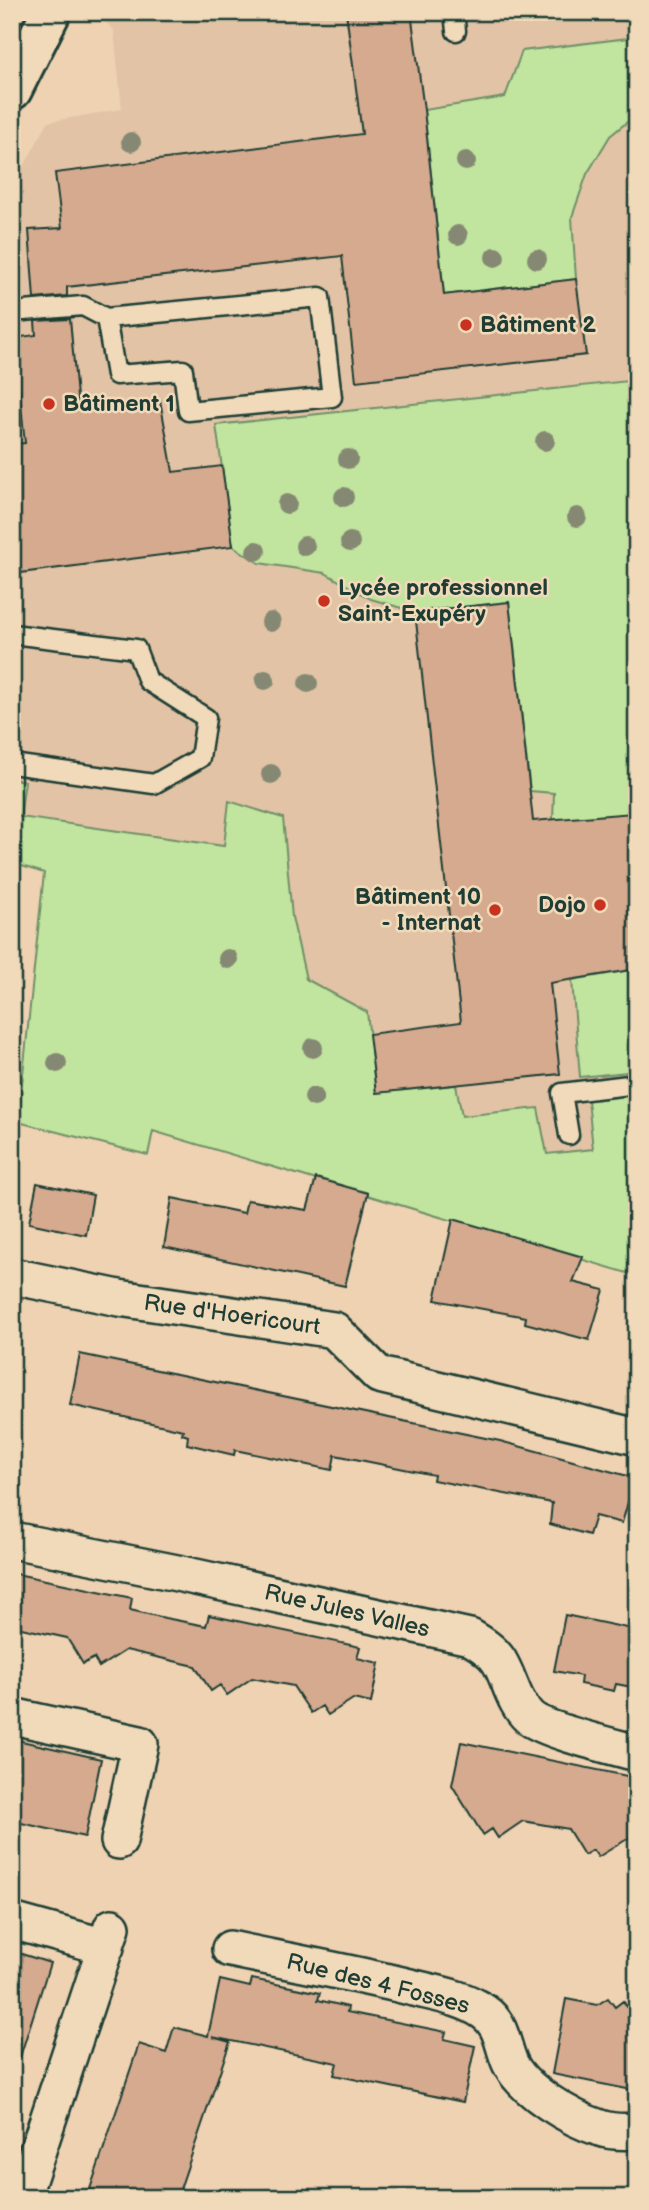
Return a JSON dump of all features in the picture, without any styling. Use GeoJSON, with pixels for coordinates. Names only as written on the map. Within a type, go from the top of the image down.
{"type":"FeatureCollection","features":[{"type":"Feature","properties":{"kind":"street"},"geometry":{"type":"LineString","coordinates":[[15,79],[51,12]]}},
{"type":"Feature","properties":{"kind":"street","name":"Rue d'Hoericourt"},"geometry":{"type":"LineString","coordinates":[[12,1276],[119,1298],[334,1330],[379,1375],[637,1437]]}},
{"type":"Feature","properties":{"kind":"street","name":"Rue Jules Valles"},"geometry":{"type":"LineString","coordinates":[[12,1540],[470,1637],[485,1646],[498,1659],[515,1697],[530,1718],[550,1727],[637,1753]]}},
{"type":"Feature","properties":{"kind":"street"},"geometry":{"type":"LineString","coordinates":[[12,1716],[141,1744],[119,1841]]}},
{"type":"Feature","properties":{"kind":"street"},"geometry":{"type":"LineString","coordinates":[[12,1921],[109,1937],[22,2198]]}},
{"type":"Feature","properties":{"kind":"street","name":"Rue des 4 Fosses"},"geometry":{"type":"LineString","coordinates":[[230,1949],[382,1980],[465,2001],[487,2013],[499,2027],[510,2063],[518,2078],[527,2086],[576,2119],[602,2129],[637,2131]]}},
{"type":"Feature","properties":{"kind":"lane"},"geometry":{"type":"LineString","coordinates":[[454,12],[456,32]]}},
{"type":"Feature","properties":{"kind":"lane"},"geometry":{"type":"LineString","coordinates":[[12,312],[83,306],[106,318],[320,297],[332,397],[188,411],[183,370],[116,375],[106,318]]}},
{"type":"Feature","properties":{"kind":"lane"},"geometry":{"type":"LineString","coordinates":[[12,634],[136,649],[148,681],[206,718],[200,758],[154,784],[12,764]]}},
{"type":"Feature","properties":{"kind":"lane"},"geometry":{"type":"LineString","coordinates":[[569,1135],[562,1093],[637,1084]]}},
{"type":"Feature","properties":{"kind":"shaded area","name":"Lycée professionnel Saint-Exupéry"},"geometry":{"type":"Polygon","coordinates":[[[95,12],[637,12],[637,1271],[153,1131],[148,1155],[18,1122],[44,873],[12,863],[12,339],[23,336],[18,292],[12,292],[12,188],[48,122],[122,109],[114,30],[95,12]]]}},
{"type":"Feature","properties":{"kind":"green space"},"geometry":{"type":"Polygon","coordinates":[[[637,37],[637,114],[610,136],[587,174],[572,217],[576,279],[444,295],[424,110],[505,97],[522,51],[637,37]]]}},
{"type":"Feature","properties":{"kind":"green space"},"geometry":{"type":"Polygon","coordinates":[[[637,380],[637,841],[553,820],[554,793],[530,791],[509,602],[415,612],[371,599],[325,573],[259,563],[233,546],[216,425],[637,380]]]}},
{"type":"Feature","properties":{"kind":"green space"},"geometry":{"type":"Polygon","coordinates":[[[12,779],[25,781],[20,817],[224,846],[229,801],[283,818],[292,917],[306,979],[367,1012],[376,1093],[456,1085],[462,1116],[538,1108],[547,1154],[593,1149],[588,1100],[637,1095],[637,1276],[153,1131],[148,1155],[18,1122],[44,873],[12,863],[12,779]]]}},
{"type":"Feature","properties":{"kind":"green space"},"geometry":{"type":"Polygon","coordinates":[[[637,969],[637,1071],[580,1077],[572,980],[637,969]]]}},
{"type":"Feature","properties":{"kind":"building"},"geometry":{"type":"Polygon","coordinates":[[[346,12],[411,12],[444,295],[576,279],[586,355],[356,381],[342,256],[67,287],[67,296],[34,299],[29,230],[62,228],[55,173],[362,134],[346,12]]]}},
{"type":"Feature","properties":{"kind":"building"},"geometry":{"type":"Polygon","coordinates":[[[70,319],[78,408],[160,400],[173,472],[222,466],[233,546],[12,574],[12,444],[25,443],[14,338],[36,335],[35,321],[70,319]]]}},
{"type":"Feature","properties":{"kind":"building","name":"Bâtiment 10 - Internat"},"geometry":{"type":"Polygon","coordinates":[[[509,602],[533,821],[633,813],[637,841],[637,969],[550,983],[560,1074],[376,1093],[369,1034],[461,1022],[415,612],[509,602]]]}},
{"type":"Feature","properties":{"kind":"building"},"geometry":{"type":"Polygon","coordinates":[[[316,1178],[368,1193],[345,1286],[164,1247],[172,1198],[244,1213],[247,1200],[307,1210],[316,1178]]]}},
{"type":"Feature","properties":{"kind":"building"},"geometry":{"type":"Polygon","coordinates":[[[37,1183],[93,1195],[86,1235],[29,1223],[37,1183]]]}},
{"type":"Feature","properties":{"kind":"building"},"geometry":{"type":"Polygon","coordinates":[[[453,1219],[583,1257],[573,1282],[604,1290],[589,1340],[525,1323],[526,1317],[435,1300],[453,1219]]]}},
{"type":"Feature","properties":{"kind":"building"},"geometry":{"type":"Polygon","coordinates":[[[80,1354],[500,1441],[635,1478],[622,1523],[595,1516],[589,1535],[550,1524],[552,1503],[433,1480],[434,1475],[335,1455],[332,1470],[235,1450],[234,1455],[187,1444],[188,1436],[182,1434],[183,1430],[70,1405],[80,1354]]]}},
{"type":"Feature","properties":{"kind":"building"},"geometry":{"type":"Polygon","coordinates":[[[12,1573],[132,1598],[130,1610],[165,1618],[206,1626],[209,1615],[360,1647],[357,1658],[379,1663],[371,1703],[353,1699],[328,1715],[322,1706],[311,1713],[293,1686],[252,1678],[227,1695],[220,1685],[211,1691],[195,1666],[126,1650],[99,1667],[94,1658],[83,1664],[67,1638],[12,1626],[12,1573]]]}},
{"type":"Feature","properties":{"kind":"building"},"geometry":{"type":"Polygon","coordinates":[[[565,1615],[637,1630],[637,1688],[616,1684],[614,1691],[580,1684],[581,1676],[554,1671],[565,1615]]]}},
{"type":"Feature","properties":{"kind":"building"},"geometry":{"type":"Polygon","coordinates":[[[17,1740],[101,1759],[85,1837],[12,1821],[12,1763],[17,1740]]]}},
{"type":"Feature","properties":{"kind":"building"},"geometry":{"type":"Polygon","coordinates":[[[461,1742],[637,1778],[637,1833],[598,1857],[593,1850],[584,1855],[568,1829],[523,1821],[498,1838],[492,1829],[483,1835],[452,1785],[461,1742]]]}},
{"type":"Feature","properties":{"kind":"building"},"geometry":{"type":"Polygon","coordinates":[[[12,1951],[50,1963],[20,2057],[12,2056],[12,1951]]]}},
{"type":"Feature","properties":{"kind":"building"},"geometry":{"type":"Polygon","coordinates":[[[252,1979],[320,1993],[318,2000],[348,2007],[347,2012],[446,2032],[444,2039],[475,2046],[463,2102],[334,2075],[337,2063],[212,2037],[230,2042],[177,2198],[87,2198],[139,2044],[166,2053],[174,2027],[208,2036],[220,1980],[250,1987],[252,1979]]]}},
{"type":"Feature","properties":{"kind":"building"},"geometry":{"type":"Polygon","coordinates":[[[608,1998],[615,2007],[623,2001],[637,2021],[637,2091],[552,2074],[566,1999],[597,2005],[608,1998]]]}},
{"type":"Feature","properties":{"kind":"place","name":"Bâtiment 2"},"geometry":{"type":"Point","coordinates":[466,325]}},
{"type":"Feature","properties":{"kind":"place","name":"Bâtiment 1"},"geometry":{"type":"Point","coordinates":[49,404]}},
{"type":"Feature","properties":{"kind":"place","name":"Lycée professionnel Saint-Exupéry"},"geometry":{"type":"Point","coordinates":[324,601]}},
{"type":"Feature","properties":{"kind":"place","name":"Dojo"},"geometry":{"type":"Point","coordinates":[600,905]}},
{"type":"Feature","properties":{"kind":"place","name":"Bâtiment 10 - Internat"},"geometry":{"type":"Point","coordinates":[495,910]}}]}
